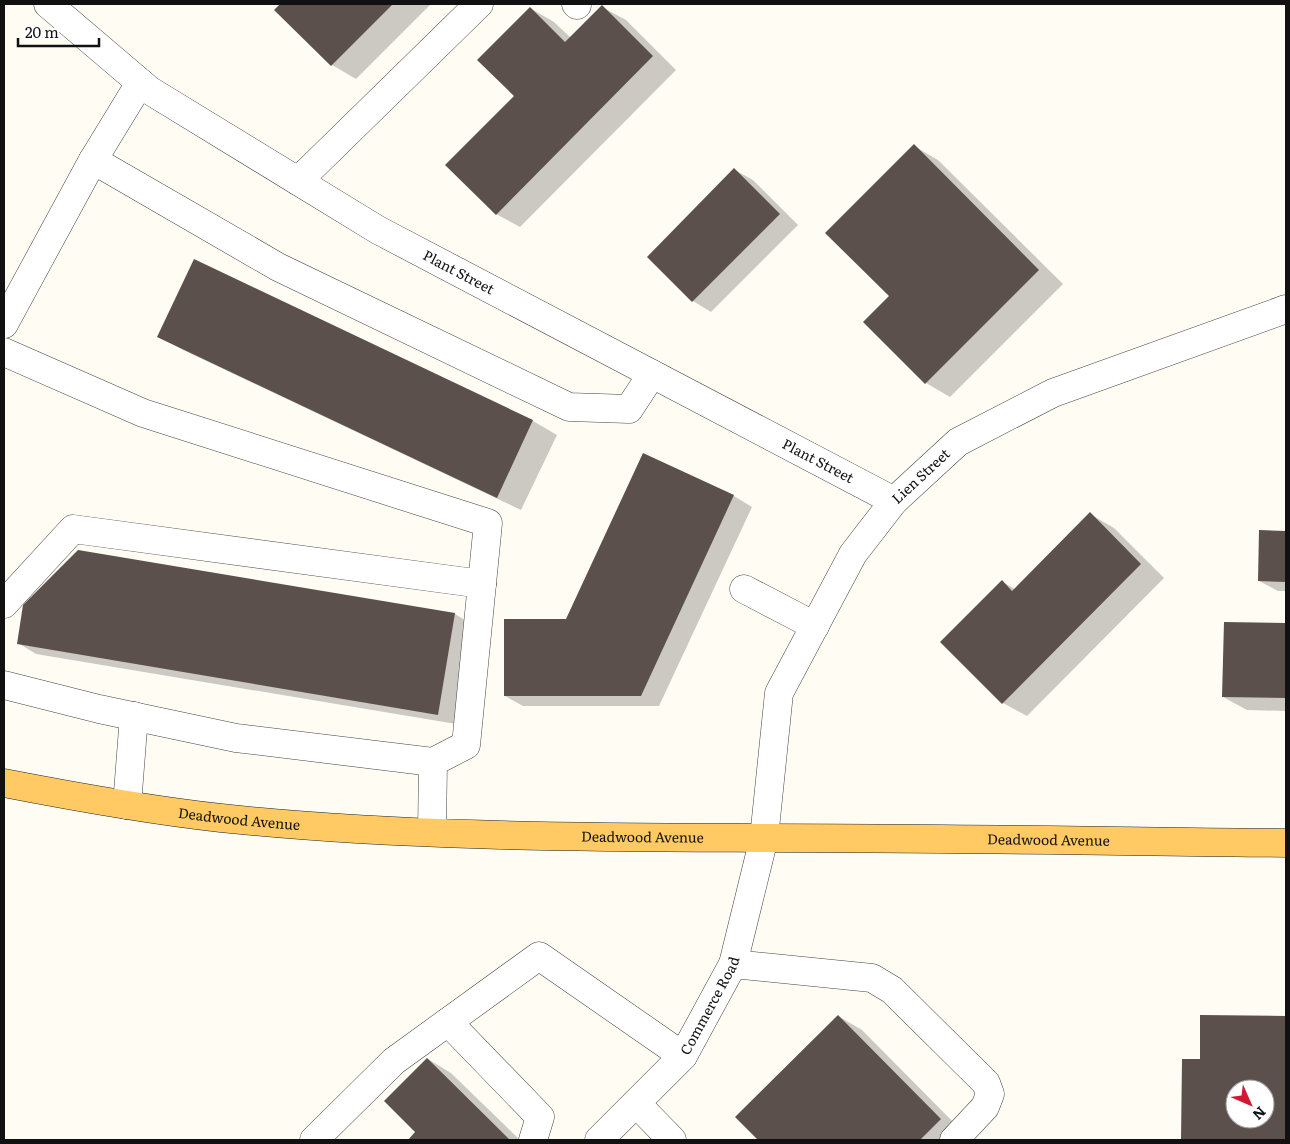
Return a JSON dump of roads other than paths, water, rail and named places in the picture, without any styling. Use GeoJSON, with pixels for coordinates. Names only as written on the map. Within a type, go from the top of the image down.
{"type":"FeatureCollection","features":[{"type":"Feature","properties":{"kind":"main road","name":"Deadwood Avenue"},"geometry":{"type":"LineString","coordinates":[[4,783],[126,805],[221,818],[308,826],[432,832],[764,838],[1286,843]]}},
{"type":"Feature","properties":{"kind":"street","name":"Plant Street"},"geometry":{"type":"LineString","coordinates":[[48,4],[149,90],[378,230],[894,501]]}},
{"type":"Feature","properties":{"kind":"street"},"geometry":{"type":"LineString","coordinates":[[298,181],[479,4]]}},
{"type":"Feature","properties":{"kind":"street"},"geometry":{"type":"LineString","coordinates":[[4,324],[93,160],[140,83]]}},
{"type":"Feature","properties":{"kind":"street"},"geometry":{"type":"LineString","coordinates":[[93,160],[278,266],[569,407],[629,409],[652,374]]}},
{"type":"Feature","properties":{"kind":"street","name":"Lien Street"},"geometry":{"type":"LineString","coordinates":[[764,838],[779,693],[854,554],[894,501],[958,442],[1053,393],[1286,309]]}},
{"type":"Feature","properties":{"kind":"street"},"geometry":{"type":"LineString","coordinates":[[4,352],[143,413],[488,523],[466,745],[433,762],[236,738],[100,710],[4,686]]}},
{"type":"Feature","properties":{"kind":"street"},"geometry":{"type":"LineString","coordinates":[[4,604],[73,528],[482,584]]}},
{"type":"Feature","properties":{"kind":"street"},"geometry":{"type":"LineString","coordinates":[[744,589],[815,626]]}},
{"type":"Feature","properties":{"kind":"street"},"geometry":{"type":"LineString","coordinates":[[126,805],[134,716]]}},
{"type":"Feature","properties":{"kind":"street"},"geometry":{"type":"LineString","coordinates":[[432,832],[433,762]]}},
{"type":"Feature","properties":{"kind":"street","name":"Commerce Road"},"geometry":{"type":"LineString","coordinates":[[599,1140],[683,1056],[732,964],[764,838]]}},
{"type":"Feature","properties":{"kind":"street"},"geometry":{"type":"LineString","coordinates":[[314,1140],[394,1061],[539,956],[683,1056]]}},
{"type":"Feature","properties":{"kind":"street"},"geometry":{"type":"LineString","coordinates":[[732,964],[872,978],[892,990],[986,1083],[990,1094],[985,1107],[954,1140]]}},
{"type":"Feature","properties":{"kind":"street"},"geometry":{"type":"LineString","coordinates":[[448,1022],[540,1117],[533,1140]]}},
{"type":"Feature","properties":{"kind":"street"},"geometry":{"type":"LineString","coordinates":[[636,1103],[672,1140]]}}]}
